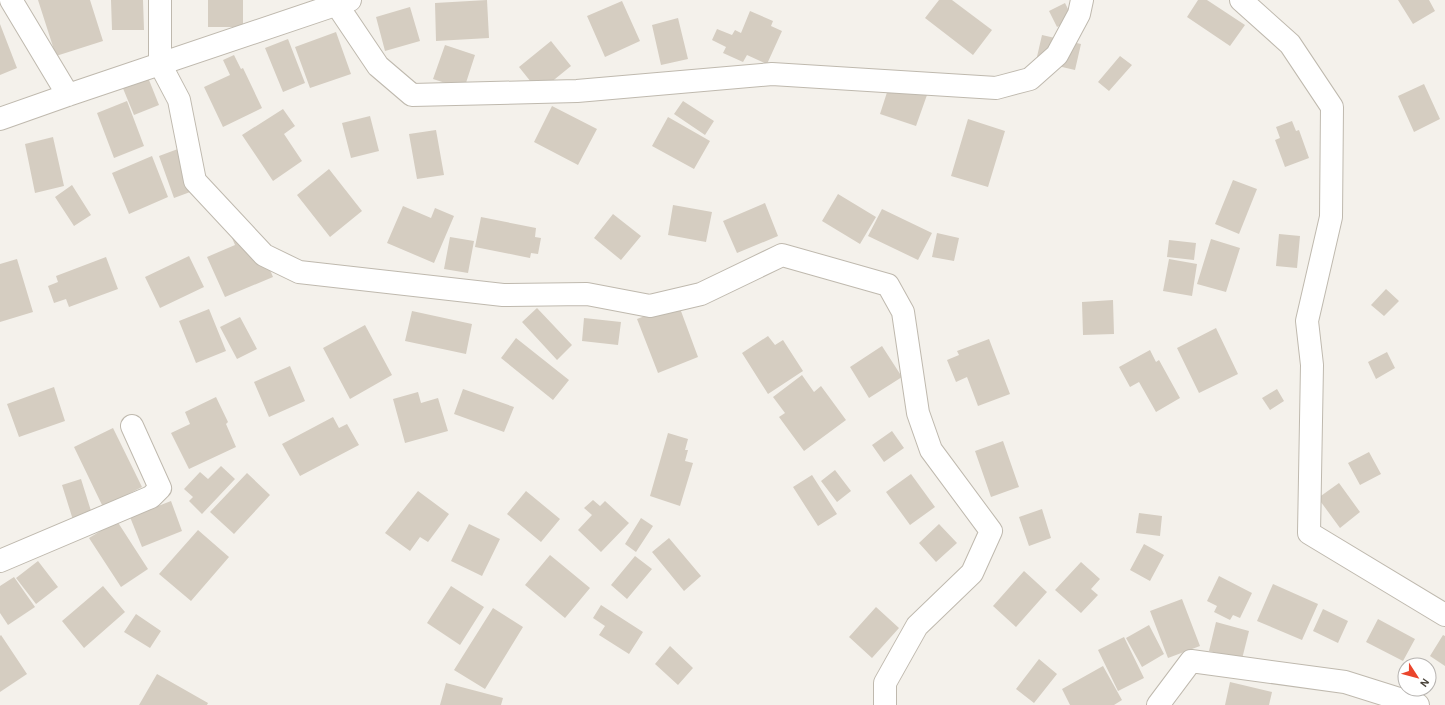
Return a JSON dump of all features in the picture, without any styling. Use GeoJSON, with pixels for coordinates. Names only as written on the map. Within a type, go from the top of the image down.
{"type":"FeatureCollection","features":[{"type":"Feature","properties":{"kind":"street"},"geometry":{"type":"LineString","coordinates":[[11,0],[68,94]]}},
{"type":"Feature","properties":{"kind":"street"},"geometry":{"type":"LineString","coordinates":[[160,0],[160,64],[179,100],[195,181],[264,255],[299,272],[503,295],[587,294],[650,306],[701,294],[782,255],[888,285],[903,312],[918,414],[931,450],[991,531],[972,573],[917,626],[885,683],[885,705]]}},
{"type":"Feature","properties":{"kind":"street"},"geometry":{"type":"LineString","coordinates":[[0,119],[68,94],[344,2],[378,66],[412,95],[576,91],[772,74],[996,88],[1030,79],[1057,55],[1079,14],[1082,0]]}},
{"type":"Feature","properties":{"kind":"street"},"geometry":{"type":"LineString","coordinates":[[1241,0],[1290,44],[1332,106],[1331,217],[1307,321],[1312,365],[1309,533],[1445,615]]}},
{"type":"Feature","properties":{"kind":"street"},"geometry":{"type":"LineString","coordinates":[[0,561],[151,497],[160,488],[132,426]]}},
{"type":"Feature","properties":{"kind":"street"},"geometry":{"type":"LineString","coordinates":[[1158,705],[1191,661],[1345,682],[1418,705]]}},
{"type":"Feature","properties":{"kind":"building"},"geometry":{"type":"Polygon","coordinates":[[[38,0],[90,0],[103,41],[56,56],[38,0]]]}},
{"type":"Feature","properties":{"kind":"building"},"geometry":{"type":"Polygon","coordinates":[[[111,0],[143,0],[144,30],[112,30],[111,0]]]}},
{"type":"Feature","properties":{"kind":"building"},"geometry":{"type":"Polygon","coordinates":[[[208,0],[243,0],[243,27],[208,27],[208,0]]]}},
{"type":"Feature","properties":{"kind":"building"},"geometry":{"type":"Polygon","coordinates":[[[487,0],[489,38],[436,41],[435,3],[487,0]]]}},
{"type":"Feature","properties":{"kind":"building"},"geometry":{"type":"Polygon","coordinates":[[[939,0],[952,0],[992,30],[973,55],[925,18],[939,0]]]}},
{"type":"Feature","properties":{"kind":"building"},"geometry":{"type":"Polygon","coordinates":[[[1198,0],[1207,0],[1245,25],[1230,46],[1187,17],[1198,0]]]}},
{"type":"Feature","properties":{"kind":"building"},"geometry":{"type":"Polygon","coordinates":[[[1398,0],[1429,0],[1435,11],[1413,24],[1398,0]]]}},
{"type":"Feature","properties":{"kind":"building"},"geometry":{"type":"Polygon","coordinates":[[[622,1],[640,41],[605,57],[587,16],[622,1]]]}},
{"type":"Feature","properties":{"kind":"building"},"geometry":{"type":"Polygon","coordinates":[[[1065,3],[1073,19],[1057,27],[1049,11],[1065,3]]]}},
{"type":"Feature","properties":{"kind":"building"},"geometry":{"type":"Polygon","coordinates":[[[410,7],[420,41],[385,51],[376,17],[410,7]]]}},
{"type":"Feature","properties":{"kind":"building"},"geometry":{"type":"Polygon","coordinates":[[[750,11],[773,21],[771,26],[782,31],[767,64],[747,55],[743,62],[723,53],[726,47],[712,40],[717,29],[732,35],[735,30],[741,33],[750,11]]]}},
{"type":"Feature","properties":{"kind":"building"},"geometry":{"type":"Polygon","coordinates":[[[678,18],[688,59],[661,65],[652,25],[678,18]]]}},
{"type":"Feature","properties":{"kind":"building"},"geometry":{"type":"Polygon","coordinates":[[[0,24],[17,68],[0,75],[0,24]]]}},
{"type":"Feature","properties":{"kind":"building"},"geometry":{"type":"Polygon","coordinates":[[[336,32],[351,74],[310,88],[295,47],[336,32]]]}},
{"type":"Feature","properties":{"kind":"building"},"geometry":{"type":"Polygon","coordinates":[[[1042,35],[1081,44],[1075,70],[1036,61],[1042,35]]]}},
{"type":"Feature","properties":{"kind":"building"},"geometry":{"type":"Polygon","coordinates":[[[288,39],[305,83],[283,92],[265,48],[288,39]]]}},
{"type":"Feature","properties":{"kind":"building"},"geometry":{"type":"Polygon","coordinates":[[[551,41],[571,66],[539,92],[519,67],[551,41]]]}},
{"type":"Feature","properties":{"kind":"building"},"geometry":{"type":"Polygon","coordinates":[[[445,45],[475,55],[464,89],[433,79],[445,45]]]}},
{"type":"Feature","properties":{"kind":"building"},"geometry":{"type":"Polygon","coordinates":[[[234,55],[241,69],[243,68],[262,108],[223,127],[204,87],[230,75],[223,60],[234,55]]]}},
{"type":"Feature","properties":{"kind":"building"},"geometry":{"type":"Polygon","coordinates":[[[1120,56],[1132,65],[1109,91],[1098,82],[1120,56]]]}},
{"type":"Feature","properties":{"kind":"building"},"geometry":{"type":"Polygon","coordinates":[[[147,75],[159,105],[134,115],[122,86],[147,75]]]}},
{"type":"Feature","properties":{"kind":"building"},"geometry":{"type":"Polygon","coordinates":[[[890,83],[927,95],[916,126],[880,114],[890,83]]]}},
{"type":"Feature","properties":{"kind":"building"},"geometry":{"type":"Polygon","coordinates":[[[1424,84],[1440,119],[1414,132],[1398,96],[1424,84]]]}},
{"type":"Feature","properties":{"kind":"building"},"geometry":{"type":"Polygon","coordinates":[[[127,101],[144,146],[114,158],[97,113],[127,101]]]}},
{"type":"Feature","properties":{"kind":"building"},"geometry":{"type":"Polygon","coordinates":[[[683,101],[714,121],[705,135],[674,114],[683,101]]]}},
{"type":"Feature","properties":{"kind":"building"},"geometry":{"type":"Polygon","coordinates":[[[552,106],[597,129],[578,165],[534,142],[552,106]]]}},
{"type":"Feature","properties":{"kind":"building"},"geometry":{"type":"Polygon","coordinates":[[[283,109],[295,126],[284,134],[302,161],[273,181],[242,135],[283,109]]]}},
{"type":"Feature","properties":{"kind":"building"},"geometry":{"type":"Polygon","coordinates":[[[370,116],[379,151],[351,158],[342,123],[370,116]]]}},
{"type":"Feature","properties":{"kind":"building"},"geometry":{"type":"Polygon","coordinates":[[[668,117],[710,141],[694,169],[652,146],[668,117]]]}},
{"type":"Feature","properties":{"kind":"building"},"geometry":{"type":"Polygon","coordinates":[[[968,119],[1005,131],[988,187],[951,176],[968,119]]]}},
{"type":"Feature","properties":{"kind":"building"},"geometry":{"type":"Polygon","coordinates":[[[1292,121],[1296,131],[1299,130],[1309,158],[1285,167],[1275,140],[1280,138],[1276,127],[1292,121]]]}},
{"type":"Feature","properties":{"kind":"building"},"geometry":{"type":"Polygon","coordinates":[[[436,130],[444,175],[417,179],[409,134],[436,130]]]}},
{"type":"Feature","properties":{"kind":"building"},"geometry":{"type":"Polygon","coordinates":[[[53,137],[64,186],[35,193],[25,144],[53,137]]]}},
{"type":"Feature","properties":{"kind":"building"},"geometry":{"type":"Polygon","coordinates":[[[194,143],[209,185],[174,198],[159,156],[194,143]]]}},
{"type":"Feature","properties":{"kind":"building"},"geometry":{"type":"Polygon","coordinates":[[[152,156],[168,197],[129,214],[112,173],[152,156]]]}},
{"type":"Feature","properties":{"kind":"building"},"geometry":{"type":"Polygon","coordinates":[[[329,169],[362,211],[330,237],[297,195],[329,169]]]}},
{"type":"Feature","properties":{"kind":"building"},"geometry":{"type":"Polygon","coordinates":[[[1233,180],[1257,189],[1239,234],[1215,224],[1233,180]]]}},
{"type":"Feature","properties":{"kind":"building"},"geometry":{"type":"Polygon","coordinates":[[[72,185],[91,215],[74,226],[55,197],[72,185]]]}},
{"type":"Feature","properties":{"kind":"building"},"geometry":{"type":"Polygon","coordinates":[[[838,194],[876,217],[860,244],[822,221],[838,194]]]}},
{"type":"Feature","properties":{"kind":"building"},"geometry":{"type":"Polygon","coordinates":[[[765,203],[778,236],[737,253],[723,221],[765,203]]]}},
{"type":"Feature","properties":{"kind":"building"},"geometry":{"type":"Polygon","coordinates":[[[673,205],[712,212],[706,242],[668,235],[673,205]]]}},
{"type":"Feature","properties":{"kind":"building"},"geometry":{"type":"Polygon","coordinates":[[[403,206],[431,218],[435,208],[454,216],[434,263],[387,243],[403,206]]]}},
{"type":"Feature","properties":{"kind":"building"},"geometry":{"type":"Polygon","coordinates":[[[882,209],[932,233],[918,260],[868,236],[882,209]]]}},
{"type":"Feature","properties":{"kind":"building"},"geometry":{"type":"Polygon","coordinates":[[[613,214],[641,236],[621,260],[594,238],[613,214]]]}},
{"type":"Feature","properties":{"kind":"building"},"geometry":{"type":"Polygon","coordinates":[[[481,217],[536,228],[535,237],[541,238],[538,254],[531,253],[530,258],[475,247],[481,217]]]}},
{"type":"Feature","properties":{"kind":"building"},"geometry":{"type":"Polygon","coordinates":[[[230,233],[256,236],[273,277],[225,297],[207,257],[235,245],[230,233]]]}},
{"type":"Feature","properties":{"kind":"building"},"geometry":{"type":"Polygon","coordinates":[[[937,233],[959,238],[954,261],[932,257],[937,233]]]}},
{"type":"Feature","properties":{"kind":"building"},"geometry":{"type":"Polygon","coordinates":[[[1279,234],[1300,236],[1297,268],[1276,266],[1279,234]]]}},
{"type":"Feature","properties":{"kind":"building"},"geometry":{"type":"Polygon","coordinates":[[[450,237],[474,241],[468,273],[444,269],[450,237]]]}},
{"type":"Feature","properties":{"kind":"building"},"geometry":{"type":"Polygon","coordinates":[[[1211,239],[1240,248],[1226,292],[1197,284],[1211,239]]]}},
{"type":"Feature","properties":{"kind":"building"},"geometry":{"type":"Polygon","coordinates":[[[1169,240],[1196,243],[1194,260],[1167,257],[1169,240]]]}},
{"type":"Feature","properties":{"kind":"building"},"geometry":{"type":"Polygon","coordinates":[[[189,256],[204,287],[160,308],[145,277],[189,256]]]}},
{"type":"Feature","properties":{"kind":"building"},"geometry":{"type":"Polygon","coordinates":[[[106,257],[118,289],[69,307],[66,299],[54,303],[48,286],[58,282],[56,276],[106,257]]]}},
{"type":"Feature","properties":{"kind":"building"},"geometry":{"type":"Polygon","coordinates":[[[17,259],[33,312],[0,322],[0,264],[17,259]]]}},
{"type":"Feature","properties":{"kind":"building"},"geometry":{"type":"Polygon","coordinates":[[[1169,259],[1197,264],[1192,296],[1163,291],[1169,259]]]}},
{"type":"Feature","properties":{"kind":"building"},"geometry":{"type":"Polygon","coordinates":[[[1386,289],[1399,301],[1384,316],[1371,305],[1386,289]]]}},
{"type":"Feature","properties":{"kind":"building"},"geometry":{"type":"Polygon","coordinates":[[[1113,300],[1114,334],[1083,335],[1082,302],[1113,300]]]}},
{"type":"Feature","properties":{"kind":"building"},"geometry":{"type":"Polygon","coordinates":[[[678,303],[698,357],[658,373],[637,319],[678,303]]]}},
{"type":"Feature","properties":{"kind":"building"},"geometry":{"type":"Polygon","coordinates":[[[537,308],[572,345],[557,360],[522,322],[537,308]]]}},
{"type":"Feature","properties":{"kind":"building"},"geometry":{"type":"Polygon","coordinates":[[[209,309],[226,351],[196,363],[179,321],[209,309]]]}},
{"type":"Feature","properties":{"kind":"building"},"geometry":{"type":"Polygon","coordinates":[[[412,311],[472,324],[466,354],[405,341],[412,311]]]}},
{"type":"Feature","properties":{"kind":"building"},"geometry":{"type":"Polygon","coordinates":[[[240,317],[257,349],[237,359],[220,327],[240,317]]]}},
{"type":"Feature","properties":{"kind":"building"},"geometry":{"type":"Polygon","coordinates":[[[584,318],[621,322],[618,345],[582,341],[584,318]]]}},
{"type":"Feature","properties":{"kind":"building"},"geometry":{"type":"Polygon","coordinates":[[[365,325],[392,375],[350,399],[323,348],[365,325]]]}},
{"type":"Feature","properties":{"kind":"building"},"geometry":{"type":"Polygon","coordinates":[[[1216,328],[1238,374],[1199,393],[1177,348],[1216,328]]]}},
{"type":"Feature","properties":{"kind":"building"},"geometry":{"type":"Polygon","coordinates":[[[768,336],[775,345],[783,340],[803,371],[768,394],[742,353],[768,336]]]}},
{"type":"Feature","properties":{"kind":"building"},"geometry":{"type":"Polygon","coordinates":[[[516,338],[569,380],[553,400],[501,358],[516,338]]]}},
{"type":"Feature","properties":{"kind":"building"},"geometry":{"type":"Polygon","coordinates":[[[989,339],[1010,394],[978,406],[967,377],[956,382],[947,360],[959,355],[957,351],[989,339]]]}},
{"type":"Feature","properties":{"kind":"building"},"geometry":{"type":"Polygon","coordinates":[[[882,346],[902,377],[869,398],[850,367],[882,346]]]}},
{"type":"Feature","properties":{"kind":"building"},"geometry":{"type":"Polygon","coordinates":[[[1150,350],[1156,362],[1159,360],[1180,398],[1156,412],[1139,382],[1130,387],[1119,367],[1150,350]]]}},
{"type":"Feature","properties":{"kind":"building"},"geometry":{"type":"Polygon","coordinates":[[[1387,352],[1395,368],[1376,379],[1368,362],[1387,352]]]}},
{"type":"Feature","properties":{"kind":"building"},"geometry":{"type":"Polygon","coordinates":[[[290,366],[305,401],[269,417],[254,382],[290,366]]]}},
{"type":"Feature","properties":{"kind":"building"},"geometry":{"type":"Polygon","coordinates":[[[802,375],[814,392],[821,386],[846,420],[804,451],[779,417],[785,413],[773,397],[802,375]]]}},
{"type":"Feature","properties":{"kind":"building"},"geometry":{"type":"Polygon","coordinates":[[[54,387],[65,421],[19,437],[7,404],[54,387]]]}},
{"type":"Feature","properties":{"kind":"building"},"geometry":{"type":"Polygon","coordinates":[[[463,389],[514,407],[504,432],[454,414],[463,389]]]}},
{"type":"Feature","properties":{"kind":"building"},"geometry":{"type":"Polygon","coordinates":[[[1277,389],[1284,401],[1270,410],[1262,398],[1277,389]]]}},
{"type":"Feature","properties":{"kind":"building"},"geometry":{"type":"Polygon","coordinates":[[[418,392],[421,403],[438,398],[448,431],[405,443],[393,399],[418,392]]]}},
{"type":"Feature","properties":{"kind":"building"},"geometry":{"type":"Polygon","coordinates":[[[216,397],[228,422],[226,424],[236,447],[189,469],[171,433],[190,424],[185,412],[216,397]]]}},
{"type":"Feature","properties":{"kind":"building"},"geometry":{"type":"Polygon","coordinates":[[[333,417],[339,428],[347,424],[359,445],[300,476],[282,444],[333,417]]]}},
{"type":"Feature","properties":{"kind":"building"},"geometry":{"type":"Polygon","coordinates":[[[113,428],[142,487],[103,507],[74,447],[113,428]]]}},
{"type":"Feature","properties":{"kind":"building"},"geometry":{"type":"Polygon","coordinates":[[[892,431],[904,448],[884,462],[872,445],[892,431]]]}},
{"type":"Feature","properties":{"kind":"building"},"geometry":{"type":"Polygon","coordinates":[[[668,433],[688,439],[685,450],[688,450],[685,461],[693,463],[680,506],[650,496],[668,433]]]}},
{"type":"Feature","properties":{"kind":"building"},"geometry":{"type":"Polygon","coordinates":[[[1003,441],[1019,487],[991,497],[975,451],[1003,441]]]}},
{"type":"Feature","properties":{"kind":"building"},"geometry":{"type":"Polygon","coordinates":[[[1369,452],[1381,474],[1360,485],[1348,463],[1369,452]]]}},
{"type":"Feature","properties":{"kind":"building"},"geometry":{"type":"Polygon","coordinates":[[[221,466],[235,479],[202,514],[189,501],[193,497],[184,489],[200,472],[208,479],[221,466]]]}},
{"type":"Feature","properties":{"kind":"building"},"geometry":{"type":"Polygon","coordinates":[[[835,470],[851,491],[837,502],[821,481],[835,470]]]}},
{"type":"Feature","properties":{"kind":"building"},"geometry":{"type":"Polygon","coordinates":[[[247,473],[270,495],[234,534],[210,512],[247,473]]]}},
{"type":"Feature","properties":{"kind":"building"},"geometry":{"type":"Polygon","coordinates":[[[911,474],[935,507],[910,525],[886,492],[911,474]]]}},
{"type":"Feature","properties":{"kind":"building"},"geometry":{"type":"Polygon","coordinates":[[[812,475],[837,514],[818,526],[793,487],[812,475]]]}},
{"type":"Feature","properties":{"kind":"building"},"geometry":{"type":"Polygon","coordinates":[[[81,479],[92,514],[73,520],[62,485],[81,479]]]}},
{"type":"Feature","properties":{"kind":"building"},"geometry":{"type":"Polygon","coordinates":[[[1339,483],[1360,512],[1340,528],[1318,498],[1339,483]]]}},
{"type":"Feature","properties":{"kind":"building"},"geometry":{"type":"Polygon","coordinates":[[[418,491],[449,514],[428,542],[420,537],[410,551],[385,533],[418,491]]]}},
{"type":"Feature","properties":{"kind":"building"},"geometry":{"type":"Polygon","coordinates":[[[526,491],[560,519],[541,542],[507,514],[526,491]]]}},
{"type":"Feature","properties":{"kind":"building"},"geometry":{"type":"Polygon","coordinates":[[[593,500],[600,506],[605,501],[629,523],[601,552],[578,530],[592,515],[584,508],[593,500]]]}},
{"type":"Feature","properties":{"kind":"building"},"geometry":{"type":"Polygon","coordinates":[[[171,501],[182,531],[142,547],[130,517],[171,501]]]}},
{"type":"Feature","properties":{"kind":"building"},"geometry":{"type":"Polygon","coordinates":[[[1042,509],[1051,538],[1029,546],[1019,517],[1042,509]]]}},
{"type":"Feature","properties":{"kind":"building"},"geometry":{"type":"Polygon","coordinates":[[[1139,513],[1162,516],[1160,536],[1136,533],[1139,513]]]}},
{"type":"Feature","properties":{"kind":"building"},"geometry":{"type":"Polygon","coordinates":[[[641,518],[653,526],[636,552],[625,544],[641,518]]]}},
{"type":"Feature","properties":{"kind":"building"},"geometry":{"type":"Polygon","coordinates":[[[117,521],[148,569],[121,587],[89,538],[117,521]]]}},
{"type":"Feature","properties":{"kind":"building"},"geometry":{"type":"Polygon","coordinates":[[[469,524],[500,539],[482,576],[451,561],[469,524]]]}},
{"type":"Feature","properties":{"kind":"building"},"geometry":{"type":"Polygon","coordinates":[[[939,524],[957,543],[936,562],[919,543],[939,524]]]}},
{"type":"Feature","properties":{"kind":"building"},"geometry":{"type":"Polygon","coordinates":[[[198,530],[229,557],[191,601],[159,574],[198,530]]]}},
{"type":"Feature","properties":{"kind":"building"},"geometry":{"type":"Polygon","coordinates":[[[669,538],[701,576],[684,591],[652,552],[669,538]]]}},
{"type":"Feature","properties":{"kind":"building"},"geometry":{"type":"Polygon","coordinates":[[[1144,544],[1164,555],[1150,581],[1130,570],[1144,544]]]}},
{"type":"Feature","properties":{"kind":"building"},"geometry":{"type":"Polygon","coordinates":[[[550,555],[590,588],[565,618],[525,585],[550,555]]]}},
{"type":"Feature","properties":{"kind":"building"},"geometry":{"type":"Polygon","coordinates":[[[635,556],[652,569],[627,599],[611,585],[635,556]]]}},
{"type":"Feature","properties":{"kind":"building"},"geometry":{"type":"Polygon","coordinates":[[[38,561],[58,587],[36,604],[16,578],[38,561]]]}},
{"type":"Feature","properties":{"kind":"building"},"geometry":{"type":"Polygon","coordinates":[[[1081,562],[1100,579],[1091,589],[1098,595],[1081,613],[1055,590],[1081,562]]]}},
{"type":"Feature","properties":{"kind":"building"},"geometry":{"type":"Polygon","coordinates":[[[1024,571],[1047,592],[1016,627],[993,606],[1024,571]]]}},
{"type":"Feature","properties":{"kind":"building"},"geometry":{"type":"Polygon","coordinates":[[[1219,576],[1252,593],[1240,618],[1233,615],[1230,620],[1214,612],[1217,606],[1207,601],[1219,576]]]}},
{"type":"Feature","properties":{"kind":"building"},"geometry":{"type":"Polygon","coordinates":[[[14,577],[35,607],[8,625],[0,613],[0,586],[14,577]]]}},
{"type":"Feature","properties":{"kind":"building"},"geometry":{"type":"Polygon","coordinates":[[[1273,584],[1318,604],[1302,640],[1257,621],[1273,584]]]}},
{"type":"Feature","properties":{"kind":"building"},"geometry":{"type":"Polygon","coordinates":[[[103,586],[125,612],[84,648],[62,621],[103,586]]]}},
{"type":"Feature","properties":{"kind":"building"},"geometry":{"type":"Polygon","coordinates":[[[451,586],[484,607],[460,645],[427,623],[451,586]]]}},
{"type":"Feature","properties":{"kind":"building"},"geometry":{"type":"Polygon","coordinates":[[[1182,599],[1200,646],[1168,658],[1150,611],[1182,599]]]}},
{"type":"Feature","properties":{"kind":"building"},"geometry":{"type":"Polygon","coordinates":[[[601,605],[643,632],[629,654],[599,635],[605,626],[593,618],[601,605]]]}},
{"type":"Feature","properties":{"kind":"building"},"geometry":{"type":"Polygon","coordinates":[[[876,607],[899,628],[872,658],[849,637],[876,607]]]}},
{"type":"Feature","properties":{"kind":"building"},"geometry":{"type":"Polygon","coordinates":[[[493,608],[523,627],[485,689],[454,670],[493,608]]]}},
{"type":"Feature","properties":{"kind":"building"},"geometry":{"type":"Polygon","coordinates":[[[1323,609],[1348,621],[1338,643],[1313,631],[1323,609]]]}},
{"type":"Feature","properties":{"kind":"building"},"geometry":{"type":"Polygon","coordinates":[[[136,614],[161,631],[150,648],[124,632],[136,614]]]}},
{"type":"Feature","properties":{"kind":"building"},"geometry":{"type":"Polygon","coordinates":[[[1378,619],[1415,639],[1405,657],[1397,658],[1366,642],[1378,619]]]}},
{"type":"Feature","properties":{"kind":"building"},"geometry":{"type":"Polygon","coordinates":[[[1216,622],[1249,631],[1242,659],[1209,651],[1216,622]]]}},
{"type":"Feature","properties":{"kind":"building"},"geometry":{"type":"Polygon","coordinates":[[[1149,625],[1164,654],[1142,667],[1126,638],[1149,625]]]}},
{"type":"Feature","properties":{"kind":"building"},"geometry":{"type":"Polygon","coordinates":[[[1,635],[27,674],[0,692],[0,636],[1,635]]]}},
{"type":"Feature","properties":{"kind":"building"},"geometry":{"type":"Polygon","coordinates":[[[1443,635],[1445,636],[1445,666],[1437,661],[1437,657],[1430,656],[1443,635]]]}},
{"type":"Feature","properties":{"kind":"building"},"geometry":{"type":"Polygon","coordinates":[[[1124,637],[1144,678],[1118,691],[1098,650],[1124,637]]]}},
{"type":"Feature","properties":{"kind":"building"},"geometry":{"type":"Polygon","coordinates":[[[670,646],[693,668],[678,685],[655,664],[670,646]]]}},
{"type":"Feature","properties":{"kind":"building"},"geometry":{"type":"Polygon","coordinates":[[[1039,659],[1057,674],[1034,703],[1016,689],[1039,659]]]}},
{"type":"Feature","properties":{"kind":"building"},"geometry":{"type":"Polygon","coordinates":[[[1103,666],[1122,700],[1114,705],[1070,705],[1062,689],[1103,666]]]}},
{"type":"Feature","properties":{"kind":"building"},"geometry":{"type":"Polygon","coordinates":[[[157,674],[208,703],[207,705],[139,705],[157,674]]]}},
{"type":"Feature","properties":{"kind":"building"},"geometry":{"type":"Polygon","coordinates":[[[1230,682],[1272,692],[1269,705],[1225,705],[1230,682]]]}},
{"type":"Feature","properties":{"kind":"building"},"geometry":{"type":"Polygon","coordinates":[[[446,683],[503,698],[501,705],[440,705],[446,683]]]}}]}
